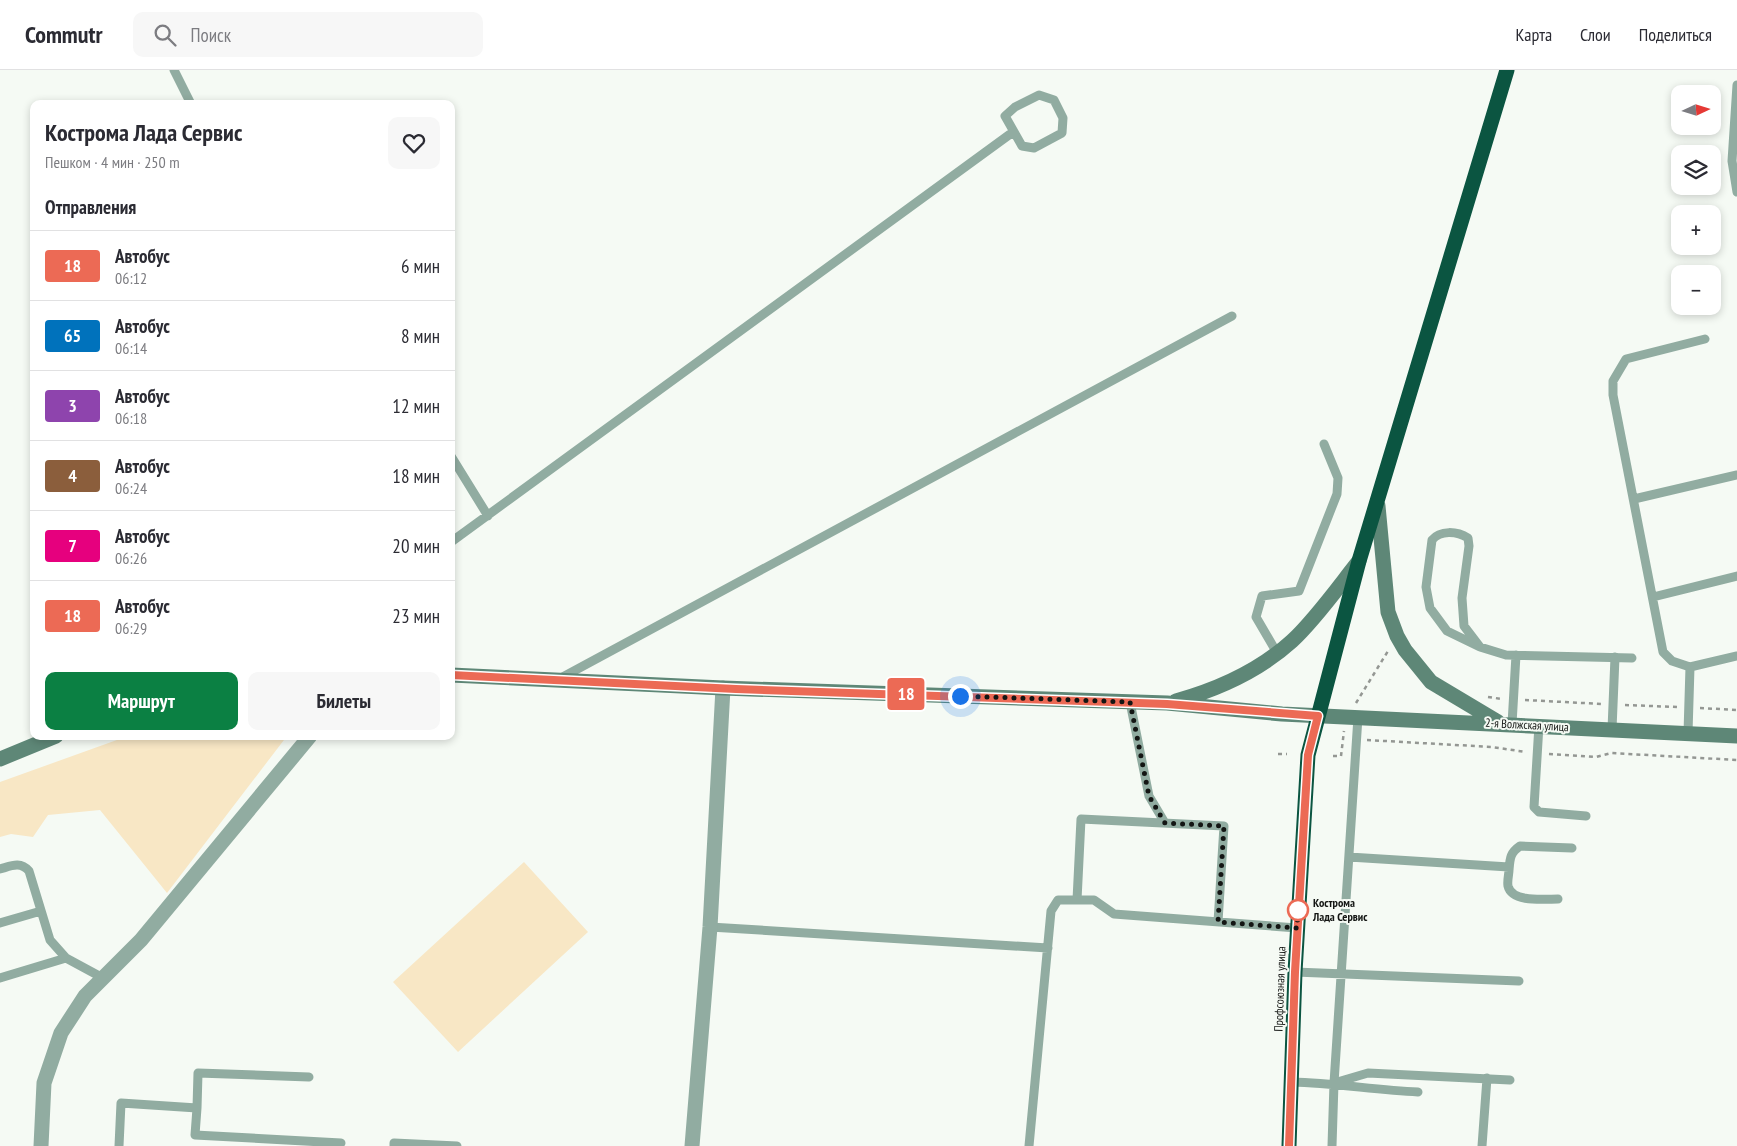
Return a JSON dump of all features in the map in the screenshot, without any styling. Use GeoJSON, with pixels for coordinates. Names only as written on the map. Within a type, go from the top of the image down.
{"type":"FeatureCollection","features":[{"type":"Feature","properties":{"kind":"highway","name":"Профсоюзная улица"},"geometry":{"type":"LineString","coordinates":[[1288,1146],[1297,928],[1308,755],[1359,561],[1378,506],[1507,70]]}},
{"type":"Feature","properties":{"kind":"street"},"geometry":{"type":"LineString","coordinates":[[1378,506],[1388,612],[1397,636],[1405,650],[1431,682],[1506,723]]}},
{"type":"Feature","properties":{"kind":"street"},"geometry":{"type":"LineString","coordinates":[[1167,704],[1210,692],[1245,675],[1277,653],[1293,640],[1359,561]]}},
{"type":"Feature","properties":{"kind":"street","name":"2-я Волжская улица"},"geometry":{"type":"LineString","coordinates":[[455,675],[723,688],[1130,702],[1318,716],[1357,710],[1506,723],[1737,736]]}},
{"type":"Feature","properties":{"kind":"street"},"geometry":{"type":"LineString","coordinates":[[692,1146],[710,927],[723,688]]}},
{"type":"Feature","properties":{"kind":"street"},"geometry":{"type":"LineString","coordinates":[[0,758],[46,740]]}},
{"type":"Feature","properties":{"kind":"street"},"geometry":{"type":"LineString","coordinates":[[41,1146],[44,1083],[61,1033],[85,996],[141,940],[307,740]]}},
{"type":"Feature","properties":{"kind":"lane"},"geometry":{"type":"LineString","coordinates":[[174,70],[189,100]]}},
{"type":"Feature","properties":{"kind":"lane"},"geometry":{"type":"LineString","coordinates":[[1737,85],[1732,162],[1737,192]]}},
{"type":"Feature","properties":{"kind":"lane"},"geometry":{"type":"LineString","coordinates":[[1039,95],[1054,100],[1063,118],[1062,133],[1034,148],[1022,146],[1013,132],[1005,116],[1015,107],[1039,95]]}},
{"type":"Feature","properties":{"kind":"lane"},"geometry":{"type":"LineString","coordinates":[[455,539],[1013,132]]}},
{"type":"Feature","properties":{"kind":"lane"},"geometry":{"type":"LineString","coordinates":[[556,680],[1232,316]]}},
{"type":"Feature","properties":{"kind":"lane"},"geometry":{"type":"LineString","coordinates":[[1706,339],[1626,360],[1613,381],[1613,396],[1663,652],[1672,661],[1690,667],[1737,656]]}},
{"type":"Feature","properties":{"kind":"lane"},"geometry":{"type":"LineString","coordinates":[[1277,653],[1256,617],[1262,596],[1299,591],[1303,582],[1337,494],[1338,478],[1324,444]]}},
{"type":"Feature","properties":{"kind":"lane"},"geometry":{"type":"LineString","coordinates":[[455,462],[488,516]]}},
{"type":"Feature","properties":{"kind":"lane"},"geometry":{"type":"LineString","coordinates":[[1634,499],[1737,475]]}},
{"type":"Feature","properties":{"kind":"lane"},"geometry":{"type":"LineString","coordinates":[[1480,647],[1464,626],[1462,598],[1469,546],[1468,538],[1462,534],[1442,532],[1432,540],[1426,587],[1430,608],[1447,632],[1480,647],[1506,655],[1632,658]]}},
{"type":"Feature","properties":{"kind":"lane"},"geometry":{"type":"LineString","coordinates":[[1653,597],[1737,576]]}},
{"type":"Feature","properties":{"kind":"lane"},"geometry":{"type":"LineString","coordinates":[[1506,723],[1513,701],[1516,656]]}},
{"type":"Feature","properties":{"kind":"lane"},"geometry":{"type":"LineString","coordinates":[[1612,729],[1615,657]]}},
{"type":"Feature","properties":{"kind":"lane"},"geometry":{"type":"LineString","coordinates":[[1688,733],[1690,667]]}},
{"type":"Feature","properties":{"kind":"lane"},"geometry":{"type":"LineString","coordinates":[[1130,702],[1149,796],[1165,823]]}},
{"type":"Feature","properties":{"kind":"lane"},"geometry":{"type":"LineString","coordinates":[[1332,1146],[1334,1083],[1357,710]]}},
{"type":"Feature","properties":{"kind":"lane"},"geometry":{"type":"LineString","coordinates":[[1539,725],[1534,807],[1539,812],[1586,816]]}},
{"type":"Feature","properties":{"kind":"lane"},"geometry":{"type":"LineString","coordinates":[[1077,900],[1081,819],[1224,826],[1218,922]]}},
{"type":"Feature","properties":{"kind":"lane"},"geometry":{"type":"LineString","coordinates":[[1558,899],[1520,897],[1513,894],[1508,886],[1509,867],[1513,851],[1520,846],[1572,848]]}},
{"type":"Feature","properties":{"kind":"lane"},"geometry":{"type":"LineString","coordinates":[[1349,857],[1509,867]]}},
{"type":"Feature","properties":{"kind":"lane"},"geometry":{"type":"LineString","coordinates":[[0,869],[18,864],[24,865],[29,871],[50,940],[66,958],[103,978]]}},
{"type":"Feature","properties":{"kind":"lane"},"geometry":{"type":"LineString","coordinates":[[1029,1146],[1051,911],[1058,900],[1094,900],[1114,914],[1297,928]]}},
{"type":"Feature","properties":{"kind":"lane"},"geometry":{"type":"LineString","coordinates":[[0,923],[41,910]]}},
{"type":"Feature","properties":{"kind":"lane"},"geometry":{"type":"LineString","coordinates":[[710,927],[1048,948]]}},
{"type":"Feature","properties":{"kind":"lane"},"geometry":{"type":"LineString","coordinates":[[0,978],[66,958]]}},
{"type":"Feature","properties":{"kind":"lane"},"geometry":{"type":"LineString","coordinates":[[1295,972],[1519,981]]}},
{"type":"Feature","properties":{"kind":"lane"},"geometry":{"type":"LineString","coordinates":[[309,1077],[198,1073],[195,1135],[341,1143]]}},
{"type":"Feature","properties":{"kind":"lane"},"geometry":{"type":"LineString","coordinates":[[1334,1083],[1368,1073],[1510,1080]]}},
{"type":"Feature","properties":{"kind":"lane"},"geometry":{"type":"LineString","coordinates":[[1482,1146],[1487,1078]]}},
{"type":"Feature","properties":{"kind":"lane"},"geometry":{"type":"LineString","coordinates":[[1292,1082],[1334,1083],[1365,1089],[1418,1092]]}},
{"type":"Feature","properties":{"kind":"lane"},"geometry":{"type":"LineString","coordinates":[[119,1146],[121,1103],[197,1108]]}},
{"type":"Feature","properties":{"kind":"lane"},"geometry":{"type":"LineString","coordinates":[[394,1146],[394,1143],[457,1146]]}},
{"type":"Feature","properties":{"kind":"path"},"geometry":{"type":"LineString","coordinates":[[1357,710],[1390,648]]}},
{"type":"Feature","properties":{"kind":"path"},"geometry":{"type":"LineString","coordinates":[[1486,697],[1513,701],[1737,710]]}},
{"type":"Feature","properties":{"kind":"path"},"geometry":{"type":"LineString","coordinates":[[1333,756],[1341,756],[1344,730]]}},
{"type":"Feature","properties":{"kind":"path"},"geometry":{"type":"LineString","coordinates":[[1278,754],[1287,754]]}},
{"type":"Feature","properties":{"kind":"shaded area"},"geometry":{"type":"Polygon","coordinates":[[[117,740],[284,740],[167,893],[100,810],[48,815],[33,837],[11,834],[0,837],[0,782],[117,740]]]}},
{"type":"Feature","properties":{"kind":"shaded area"},"geometry":{"type":"Polygon","coordinates":[[[524,862],[588,932],[458,1052],[393,982],[524,862]]]}},
{"type":"Feature","properties":{"kind":"bus line","name":"18"},"geometry":{"type":"LineString","coordinates":[[455,675],[736,689],[1167,704],[1318,716],[1308,755],[1295,972],[1289,1146]]}},
{"type":"Feature","properties":{"kind":"place","name":"Кострома Лада Сервис"},"geometry":{"type":"Point","coordinates":[1298,910]}},
{"type":"Feature","properties":{"kind":"route"},"geometry":{"type":"LineString","coordinates":[[960,696],[1130,702],[1149,796],[1165,823],[1224,826],[1218,922],[1297,928],[1298,910]]}}]}
